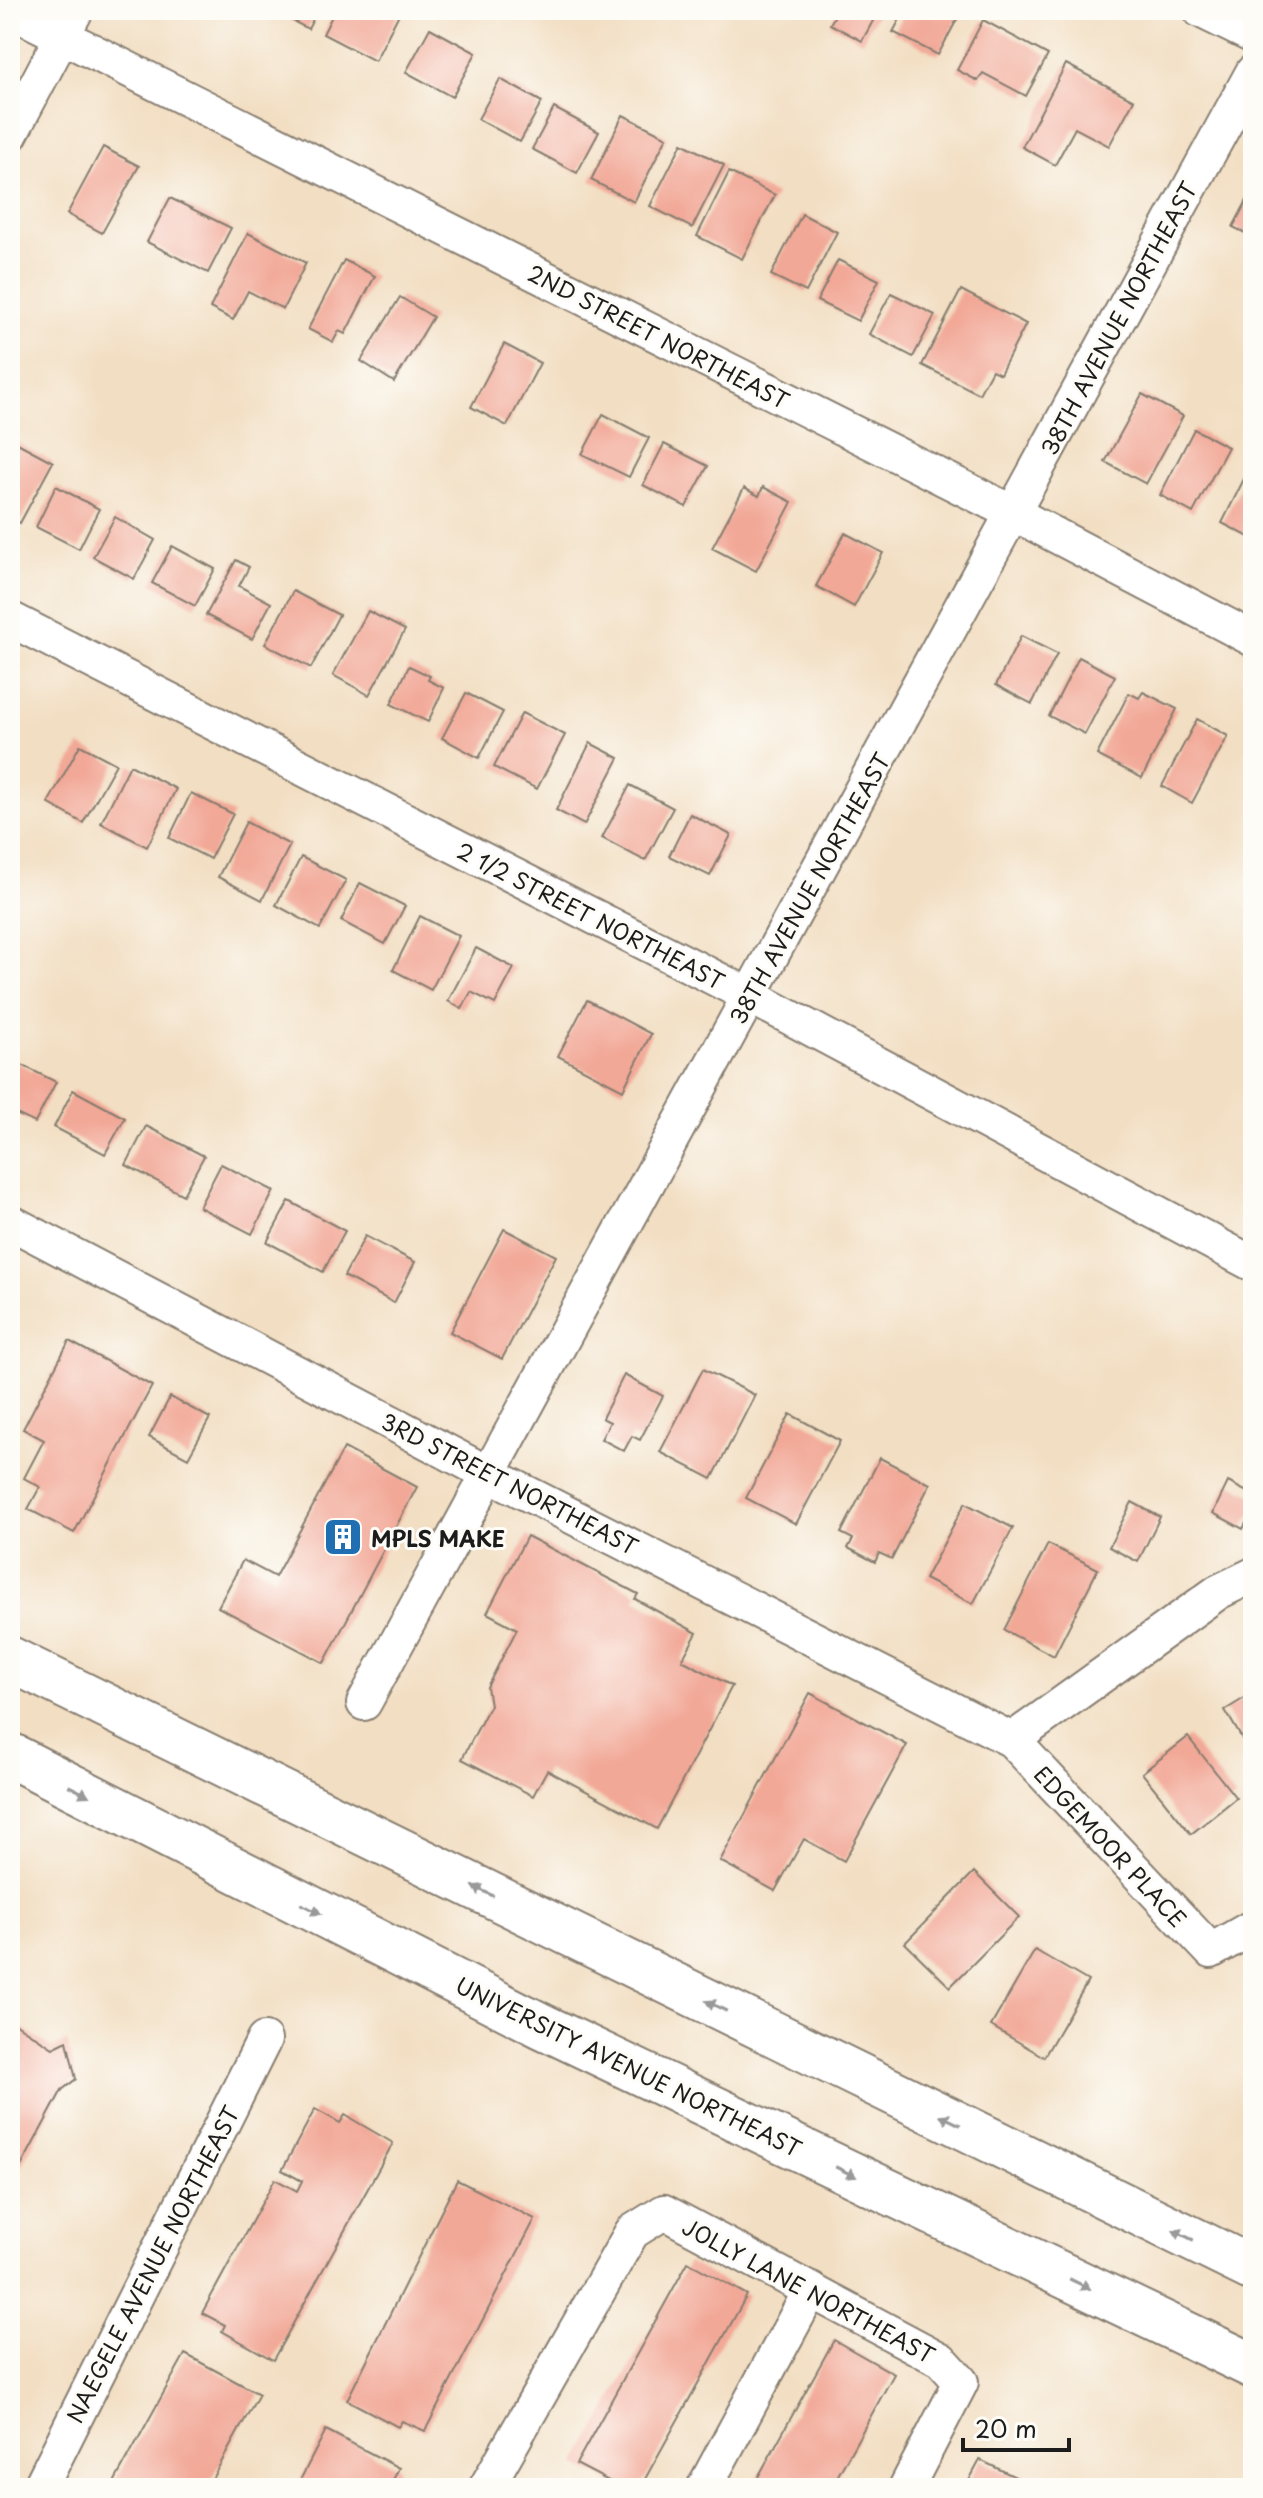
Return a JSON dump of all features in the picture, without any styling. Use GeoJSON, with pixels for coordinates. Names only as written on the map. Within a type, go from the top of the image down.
{"type":"FeatureCollection","features":[{"type":"Feature","properties":{"kind":"main road"},"geometry":{"type":"LineString","coordinates":[[10,1659],[1253,2269]]}},
{"type":"Feature","properties":{"kind":"main road","name":"UNIVERSITY AVENUE NORTHEAST"},"geometry":{"type":"LineString","coordinates":[[10,1755],[542,2026],[1253,2366]]}},
{"type":"Feature","properties":{"kind":"street","name":"2ND STREET NORTHEAST"},"geometry":{"type":"LineString","coordinates":[[10,10],[69,24],[1253,639]]}},
{"type":"Feature","properties":{"kind":"street"},"geometry":{"type":"LineString","coordinates":[[1200,10],[1253,36]]}},
{"type":"Feature","properties":{"kind":"street"},"geometry":{"type":"LineString","coordinates":[[10,135],[69,24]]}},
{"type":"Feature","properties":{"kind":"street","name":"38TH AVENUE NORTHEAST"},"geometry":{"type":"LineString","coordinates":[[364,1703],[1253,72]]}},
{"type":"Feature","properties":{"kind":"street","name":"2 1/2 STREET NORTHEAST"},"geometry":{"type":"LineString","coordinates":[[10,619],[750,996],[1253,1264]]}},
{"type":"Feature","properties":{"kind":"street","name":"3RD STREET NORTHEAST"},"geometry":{"type":"LineString","coordinates":[[10,1222],[489,1474],[1012,1740]]}},
{"type":"Feature","properties":{"kind":"street"},"geometry":{"type":"LineString","coordinates":[[1012,1740],[1218,1592],[1253,1575]]}},
{"type":"Feature","properties":{"kind":"street","name":"EDGEMOOR PLACE"},"geometry":{"type":"LineString","coordinates":[[1012,1740],[1211,1951],[1253,1927]]}},
{"type":"Feature","properties":{"kind":"street","name":"NAEGELE AVENUE NORTHEAST"},"geometry":{"type":"LineString","coordinates":[[40,2488],[264,2040]]}},
{"type":"Feature","properties":{"kind":"street","name":"JOLLY LANE NORTHEAST"},"geometry":{"type":"LineString","coordinates":[[486,2488],[632,2232],[664,2212],[941,2360],[961,2382],[906,2488]]}},
{"type":"Feature","properties":{"kind":"street"},"geometry":{"type":"LineString","coordinates":[[704,2488],[811,2290]]}},
{"type":"Feature","properties":{"kind":"building"},"geometry":{"type":"Polygon","coordinates":[[[272,10],[318,10],[308,29],[272,10]]]}},
{"type":"Feature","properties":{"kind":"building"},"geometry":{"type":"Polygon","coordinates":[[[335,10],[400,12],[375,61],[323,34],[335,10]]]}},
{"type":"Feature","properties":{"kind":"building"},"geometry":{"type":"Polygon","coordinates":[[[838,10],[879,10],[862,41],[830,24],[838,10]]]}},
{"type":"Feature","properties":{"kind":"building"},"geometry":{"type":"Polygon","coordinates":[[[905,10],[961,12],[938,55],[893,32],[905,10]]]}},
{"type":"Feature","properties":{"kind":"building"},"geometry":{"type":"Polygon","coordinates":[[[983,20],[1048,55],[1026,96],[983,73],[978,81],[957,70],[983,20]]]}},
{"type":"Feature","properties":{"kind":"building"},"geometry":{"type":"Polygon","coordinates":[[[430,28],[476,53],[452,97],[406,72],[430,28]]]}},
{"type":"Feature","properties":{"kind":"building"},"geometry":{"type":"Polygon","coordinates":[[[1066,64],[1134,100],[1109,146],[1075,128],[1055,165],[1022,147],[1066,64]]]}},
{"type":"Feature","properties":{"kind":"building"},"geometry":{"type":"Polygon","coordinates":[[[500,79],[542,102],[520,142],[478,119],[500,79]]]}},
{"type":"Feature","properties":{"kind":"building"},"geometry":{"type":"Polygon","coordinates":[[[554,108],[599,132],[577,173],[532,149],[554,108]]]}},
{"type":"Feature","properties":{"kind":"building"},"geometry":{"type":"Polygon","coordinates":[[[623,115],[667,137],[634,202],[591,180],[623,115]]]}},
{"type":"Feature","properties":{"kind":"building"},"geometry":{"type":"Polygon","coordinates":[[[682,143],[724,165],[692,228],[650,206],[682,143]]]}},
{"type":"Feature","properties":{"kind":"building"},"geometry":{"type":"Polygon","coordinates":[[[103,147],[139,166],[102,233],[67,214],[103,147]]]}},
{"type":"Feature","properties":{"kind":"building"},"geometry":{"type":"Polygon","coordinates":[[[729,172],[775,195],[742,259],[697,236],[729,172]]]}},
{"type":"Feature","properties":{"kind":"building"},"geometry":{"type":"Polygon","coordinates":[[[1253,189],[1253,237],[1233,227],[1253,189]]]}},
{"type":"Feature","properties":{"kind":"building"},"geometry":{"type":"Polygon","coordinates":[[[170,198],[231,228],[208,273],[147,242],[170,198]]]}},
{"type":"Feature","properties":{"kind":"building"},"geometry":{"type":"Polygon","coordinates":[[[802,214],[837,232],[806,292],[771,275],[802,214]]]}},
{"type":"Feature","properties":{"kind":"building"},"geometry":{"type":"Polygon","coordinates":[[[248,233],[306,263],[283,309],[248,291],[233,320],[210,308],[248,233]]]}},
{"type":"Feature","properties":{"kind":"building"},"geometry":{"type":"Polygon","coordinates":[[[344,260],[375,276],[345,334],[339,331],[333,342],[308,329],[344,260]]]}},
{"type":"Feature","properties":{"kind":"building"},"geometry":{"type":"Polygon","coordinates":[[[838,260],[879,280],[858,321],[817,301],[838,260]]]}},
{"type":"Feature","properties":{"kind":"building"},"geometry":{"type":"Polygon","coordinates":[[[961,290],[1026,324],[1000,374],[992,370],[979,394],[922,365],[961,290]]]}},
{"type":"Feature","properties":{"kind":"building"},"geometry":{"type":"Polygon","coordinates":[[[891,293],[935,315],[913,357],[869,334],[891,293]]]}},
{"type":"Feature","properties":{"kind":"building"},"geometry":{"type":"Polygon","coordinates":[[[400,297],[433,317],[394,382],[361,361],[400,297]]]}},
{"type":"Feature","properties":{"kind":"building"},"geometry":{"type":"Polygon","coordinates":[[[504,344],[540,363],[507,426],[471,407],[504,344]]]}},
{"type":"Feature","properties":{"kind":"building"},"geometry":{"type":"Polygon","coordinates":[[[1142,394],[1183,416],[1146,484],[1105,462],[1142,394]]]}},
{"type":"Feature","properties":{"kind":"building"},"geometry":{"type":"Polygon","coordinates":[[[603,414],[649,438],[629,477],[582,454],[603,414]]]}},
{"type":"Feature","properties":{"kind":"building"},"geometry":{"type":"Polygon","coordinates":[[[1194,429],[1228,447],[1193,513],[1160,495],[1194,429]]]}},
{"type":"Feature","properties":{"kind":"building"},"geometry":{"type":"Polygon","coordinates":[[[10,439],[53,462],[20,523],[10,517],[10,439]]]}},
{"type":"Feature","properties":{"kind":"building"},"geometry":{"type":"Polygon","coordinates":[[[664,444],[708,466],[686,507],[643,485],[664,444]]]}},
{"type":"Feature","properties":{"kind":"building"},"geometry":{"type":"Polygon","coordinates":[[[1253,461],[1253,539],[1222,523],[1253,461]]]}},
{"type":"Feature","properties":{"kind":"building"},"geometry":{"type":"Polygon","coordinates":[[[56,486],[99,509],[79,549],[36,527],[56,486]]]}},
{"type":"Feature","properties":{"kind":"building"},"geometry":{"type":"Polygon","coordinates":[[[763,487],[792,502],[756,571],[712,548],[744,488],[759,496],[763,487]]]}},
{"type":"Feature","properties":{"kind":"building"},"geometry":{"type":"Polygon","coordinates":[[[115,517],[155,540],[134,579],[93,557],[115,517]]]}},
{"type":"Feature","properties":{"kind":"building"},"geometry":{"type":"Polygon","coordinates":[[[845,533],[883,553],[854,607],[816,586],[845,533]]]}},
{"type":"Feature","properties":{"kind":"building"},"geometry":{"type":"Polygon","coordinates":[[[172,546],[215,569],[195,606],[152,583],[172,546]]]}},
{"type":"Feature","properties":{"kind":"building"},"geometry":{"type":"Polygon","coordinates":[[[236,560],[249,567],[239,586],[271,603],[252,639],[206,615],[236,560]]]}},
{"type":"Feature","properties":{"kind":"building"},"geometry":{"type":"Polygon","coordinates":[[[293,591],[339,615],[311,668],[265,644],[293,591]]]}},
{"type":"Feature","properties":{"kind":"building"},"geometry":{"type":"Polygon","coordinates":[[[368,611],[405,630],[369,695],[333,675],[368,611]]]}},
{"type":"Feature","properties":{"kind":"building"},"geometry":{"type":"Polygon","coordinates":[[[1021,636],[1057,654],[1032,704],[996,685],[1021,636]]]}},
{"type":"Feature","properties":{"kind":"building"},"geometry":{"type":"Polygon","coordinates":[[[1079,657],[1115,676],[1085,734],[1049,716],[1079,657]]]}},
{"type":"Feature","properties":{"kind":"building"},"geometry":{"type":"Polygon","coordinates":[[[409,666],[430,676],[428,680],[444,688],[428,722],[391,704],[409,666]]]}},
{"type":"Feature","properties":{"kind":"building"},"geometry":{"type":"Polygon","coordinates":[[[1143,692],[1177,709],[1142,778],[1097,755],[1129,693],[1139,698],[1143,692]]]}},
{"type":"Feature","properties":{"kind":"building"},"geometry":{"type":"Polygon","coordinates":[[[466,693],[503,712],[479,758],[442,738],[466,693]]]}},
{"type":"Feature","properties":{"kind":"building"},"geometry":{"type":"Polygon","coordinates":[[[522,713],[565,735],[537,789],[494,767],[522,713]]]}},
{"type":"Feature","properties":{"kind":"building"},"geometry":{"type":"Polygon","coordinates":[[[1197,719],[1228,736],[1192,803],[1162,786],[1197,719]]]}},
{"type":"Feature","properties":{"kind":"building"},"geometry":{"type":"Polygon","coordinates":[[[590,743],[619,758],[584,825],[556,810],[590,743]]]}},
{"type":"Feature","properties":{"kind":"building"},"geometry":{"type":"Polygon","coordinates":[[[80,745],[116,764],[83,823],[48,803],[80,745]]]}},
{"type":"Feature","properties":{"kind":"building"},"geometry":{"type":"Polygon","coordinates":[[[130,765],[176,789],[147,847],[101,823],[130,765]]]}},
{"type":"Feature","properties":{"kind":"building"},"geometry":{"type":"Polygon","coordinates":[[[630,785],[673,808],[645,861],[602,838],[630,785]]]}},
{"type":"Feature","properties":{"kind":"building"},"geometry":{"type":"Polygon","coordinates":[[[191,793],[233,814],[210,859],[169,838],[191,793]]]}},
{"type":"Feature","properties":{"kind":"building"},"geometry":{"type":"Polygon","coordinates":[[[690,814],[731,835],[710,876],[669,856],[690,814]]]}},
{"type":"Feature","properties":{"kind":"building"},"geometry":{"type":"Polygon","coordinates":[[[246,822],[290,845],[262,900],[218,877],[246,822]]]}},
{"type":"Feature","properties":{"kind":"building"},"geometry":{"type":"Polygon","coordinates":[[[301,857],[346,880],[320,929],[276,905],[301,857]]]}},
{"type":"Feature","properties":{"kind":"building"},"geometry":{"type":"Polygon","coordinates":[[[360,883],[405,906],[385,944],[341,921],[360,883]]]}},
{"type":"Feature","properties":{"kind":"building"},"geometry":{"type":"Polygon","coordinates":[[[420,916],[459,936],[431,990],[393,970],[420,916]]]}},
{"type":"Feature","properties":{"kind":"building"},"geometry":{"type":"Polygon","coordinates":[[[476,948],[514,968],[495,1004],[471,992],[462,1009],[448,1001],[476,948]]]}},
{"type":"Feature","properties":{"kind":"building"},"geometry":{"type":"Polygon","coordinates":[[[587,1000],[651,1034],[623,1090],[558,1056],[587,1000]]]}},
{"type":"Feature","properties":{"kind":"building"},"geometry":{"type":"Polygon","coordinates":[[[10,1059],[56,1082],[35,1123],[10,1111],[10,1059]]]}},
{"type":"Feature","properties":{"kind":"building"},"geometry":{"type":"Polygon","coordinates":[[[73,1090],[125,1118],[105,1154],[54,1127],[73,1090]]]}},
{"type":"Feature","properties":{"kind":"building"},"geometry":{"type":"Polygon","coordinates":[[[146,1126],[204,1156],[183,1195],[126,1165],[146,1126]]]}},
{"type":"Feature","properties":{"kind":"building"},"geometry":{"type":"Polygon","coordinates":[[[221,1164],[274,1191],[252,1234],[199,1207],[221,1164]]]}},
{"type":"Feature","properties":{"kind":"building"},"geometry":{"type":"Polygon","coordinates":[[[289,1201],[345,1231],[323,1272],[267,1242],[289,1201]]]}},
{"type":"Feature","properties":{"kind":"building"},"geometry":{"type":"Polygon","coordinates":[[[504,1229],[556,1256],[502,1359],[450,1332],[504,1229]]]}},
{"type":"Feature","properties":{"kind":"building"},"geometry":{"type":"Polygon","coordinates":[[[365,1236],[415,1262],[394,1303],[344,1276],[365,1236]]]}},
{"type":"Feature","properties":{"kind":"building"},"geometry":{"type":"Polygon","coordinates":[[[69,1341],[152,1386],[74,1533],[28,1509],[40,1487],[24,1478],[44,1440],[23,1429],[69,1341]]]}},
{"type":"Feature","properties":{"kind":"building"},"geometry":{"type":"Polygon","coordinates":[[[703,1369],[755,1395],[712,1479],[660,1452],[703,1369]]]}},
{"type":"Feature","properties":{"kind":"building"},"geometry":{"type":"Polygon","coordinates":[[[624,1375],[663,1396],[640,1440],[632,1436],[624,1451],[601,1439],[610,1422],[602,1418],[624,1375]]]}},
{"type":"Feature","properties":{"kind":"building"},"geometry":{"type":"Polygon","coordinates":[[[170,1397],[210,1418],[188,1458],[149,1437],[170,1397]]]}},
{"type":"Feature","properties":{"kind":"building"},"geometry":{"type":"Polygon","coordinates":[[[790,1414],[840,1441],[796,1524],[746,1498],[790,1414]]]}},
{"type":"Feature","properties":{"kind":"building","name":"MPLS MAKE"},"geometry":{"type":"Polygon","coordinates":[[[344,1448],[417,1487],[324,1663],[218,1607],[243,1560],[275,1577],[344,1448]]]}},
{"type":"Feature","properties":{"kind":"building"},"geometry":{"type":"Polygon","coordinates":[[[880,1458],[930,1484],[892,1559],[879,1553],[875,1562],[848,1548],[853,1539],[841,1533],[880,1458]]]}},
{"type":"Feature","properties":{"kind":"building"},"geometry":{"type":"Polygon","coordinates":[[[1228,1482],[1253,1495],[1253,1510],[1243,1529],[1213,1513],[1228,1482]]]}},
{"type":"Feature","properties":{"kind":"building"},"geometry":{"type":"Polygon","coordinates":[[[1132,1502],[1160,1517],[1138,1562],[1109,1547],[1132,1502]]]}},
{"type":"Feature","properties":{"kind":"building"},"geometry":{"type":"Polygon","coordinates":[[[965,1503],[1013,1528],[973,1604],[925,1579],[965,1503]]]}},
{"type":"Feature","properties":{"kind":"building"},"geometry":{"type":"Polygon","coordinates":[[[527,1536],[638,1594],[635,1599],[697,1633],[682,1660],[732,1686],[657,1829],[547,1770],[533,1796],[462,1759],[490,1705],[487,1687],[517,1629],[487,1613],[527,1536]]]}},
{"type":"Feature","properties":{"kind":"building"},"geometry":{"type":"Polygon","coordinates":[[[1048,1544],[1098,1569],[1054,1656],[1004,1630],[1048,1544]]]}},
{"type":"Feature","properties":{"kind":"building"},"geometry":{"type":"Polygon","coordinates":[[[810,1693],[907,1745],[844,1861],[804,1839],[775,1891],[720,1861],[810,1693]]]}},
{"type":"Feature","properties":{"kind":"building"},"geometry":{"type":"Polygon","coordinates":[[[1253,1693],[1253,1757],[1225,1710],[1253,1693]]]}},
{"type":"Feature","properties":{"kind":"building"},"geometry":{"type":"Polygon","coordinates":[[[1188,1737],[1236,1798],[1191,1834],[1142,1773],[1188,1737]]]}},
{"type":"Feature","properties":{"kind":"building"},"geometry":{"type":"Polygon","coordinates":[[[974,1872],[1019,1917],[950,1987],[905,1943],[974,1872]]]}},
{"type":"Feature","properties":{"kind":"building"},"geometry":{"type":"Polygon","coordinates":[[[1035,1950],[1088,1981],[1044,2057],[991,2026],[1035,1950]]]}},
{"type":"Feature","properties":{"kind":"building"},"geometry":{"type":"Polygon","coordinates":[[[10,2020],[53,2048],[67,2041],[76,2079],[62,2090],[10,2187],[10,2020]]]}},
{"type":"Feature","properties":{"kind":"building"},"geometry":{"type":"Polygon","coordinates":[[[315,2109],[340,2123],[345,2115],[393,2143],[273,2360],[222,2331],[225,2325],[202,2313],[275,2179],[297,2191],[302,2181],[282,2170],[315,2109]]]}},
{"type":"Feature","properties":{"kind":"building"},"geometry":{"type":"Polygon","coordinates":[[[457,2180],[535,2219],[425,2431],[402,2421],[398,2427],[347,2400],[457,2180]]]}},
{"type":"Feature","properties":{"kind":"building"},"geometry":{"type":"Polygon","coordinates":[[[688,2262],[747,2295],[640,2488],[622,2488],[576,2464],[688,2262]]]}},
{"type":"Feature","properties":{"kind":"building"},"geometry":{"type":"Polygon","coordinates":[[[834,2340],[894,2374],[831,2488],[752,2488],[834,2340]]]}},
{"type":"Feature","properties":{"kind":"building"},"geometry":{"type":"Polygon","coordinates":[[[185,2354],[259,2394],[207,2488],[111,2488],[185,2354]]]}},
{"type":"Feature","properties":{"kind":"building"},"geometry":{"type":"Polygon","coordinates":[[[326,2430],[399,2468],[389,2488],[296,2488],[326,2430]]]}},
{"type":"Feature","properties":{"kind":"building"},"geometry":{"type":"Polygon","coordinates":[[[980,2460],[1024,2481],[1021,2488],[965,2488],[980,2460]]]}},
{"type":"Feature","properties":{"kind":"place","name":"MPLS MAKE"},"geometry":{"type":"Point","coordinates":[343,1537]}}]}
